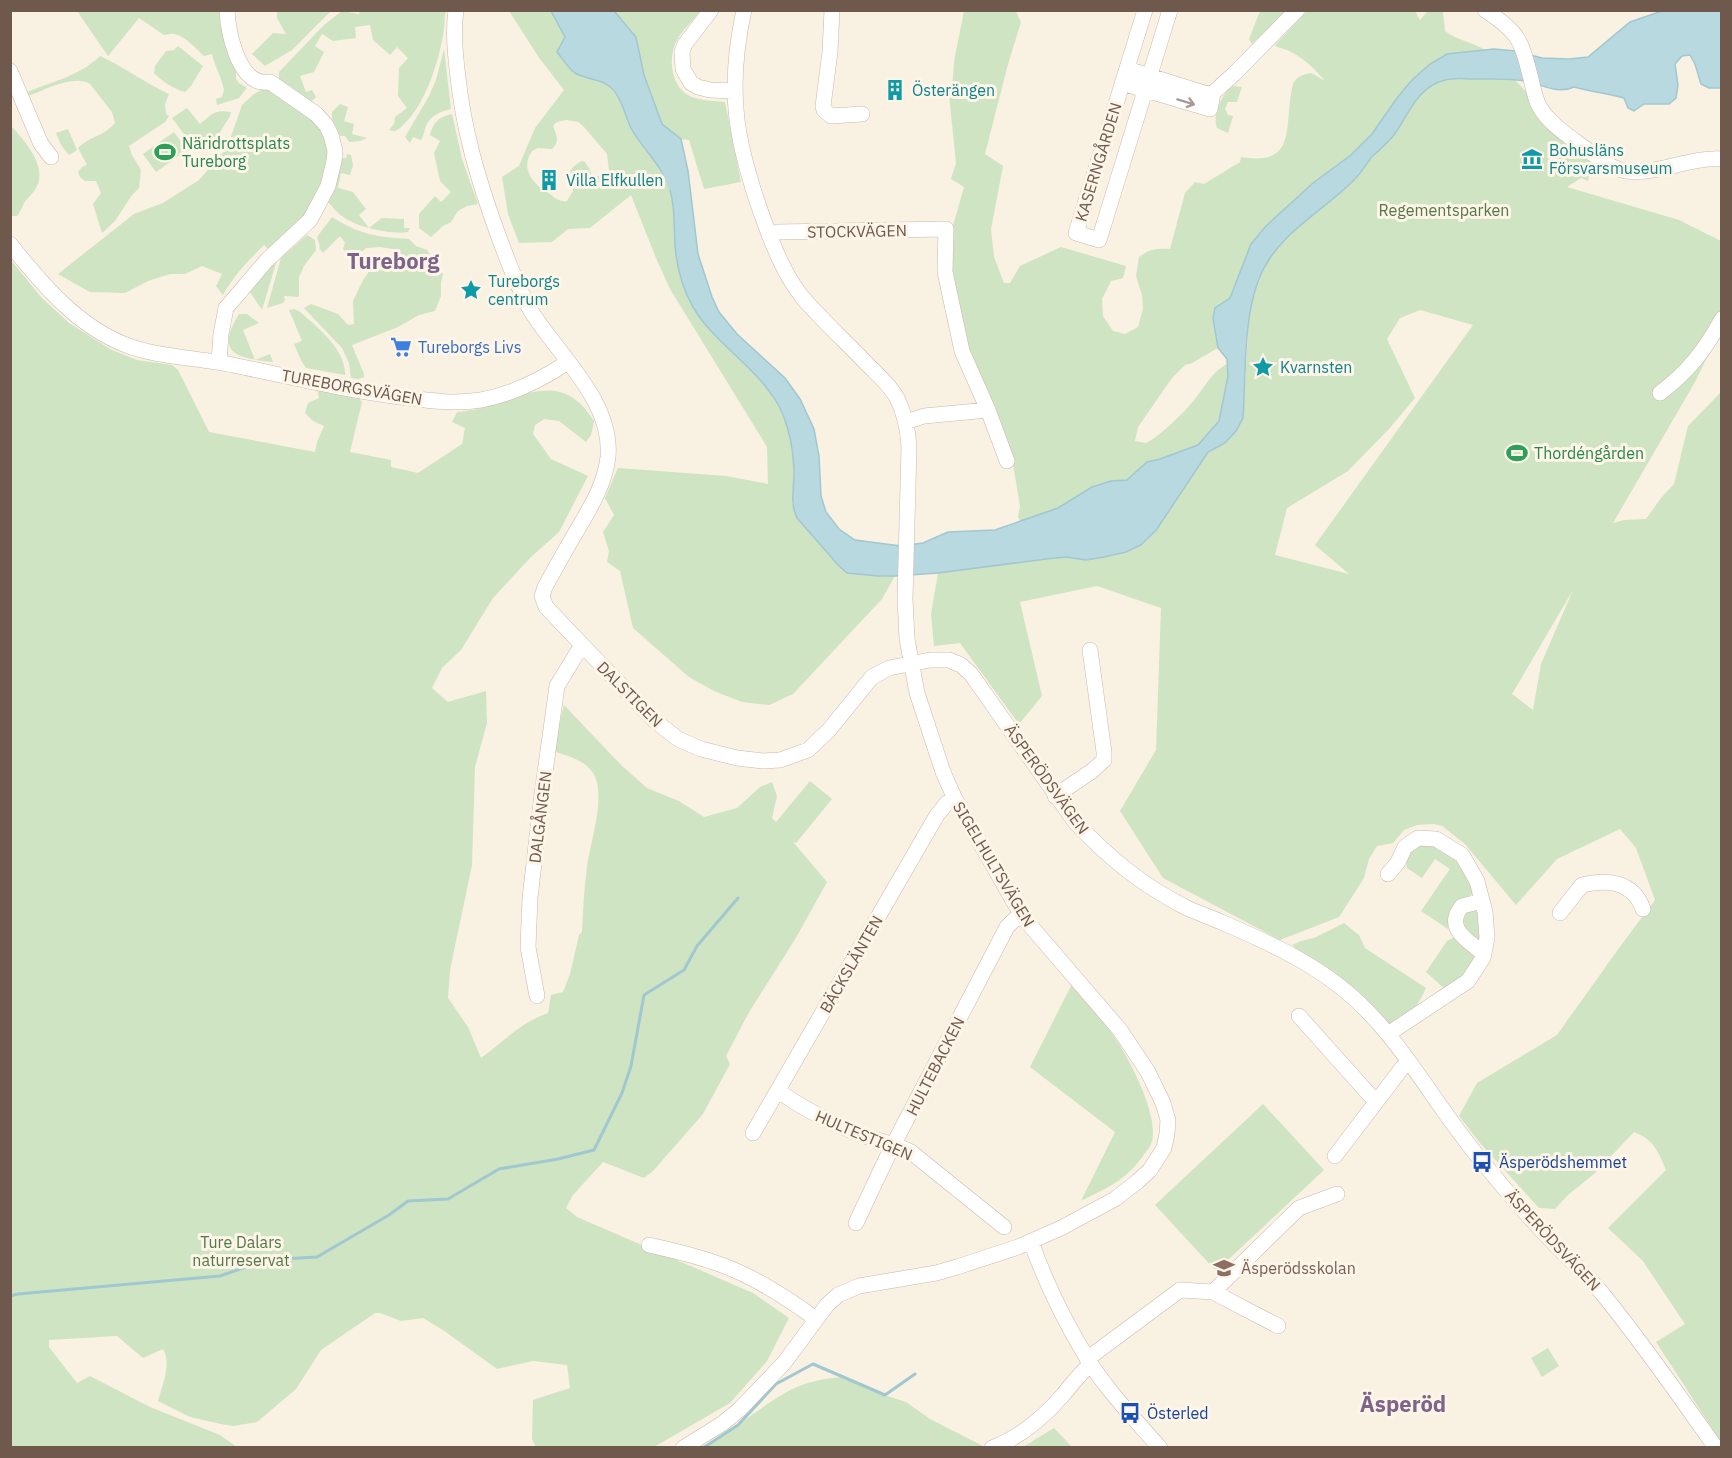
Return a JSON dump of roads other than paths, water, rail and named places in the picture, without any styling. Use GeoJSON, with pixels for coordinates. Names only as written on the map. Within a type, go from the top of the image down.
{"type":"FeatureCollection","features":[{"type":"Feature","properties":{"kind":"street"},"geometry":{"type":"LineString","coordinates":[[219,362],[226,308],[267,260],[310,220],[328,186],[335,151],[326,125],[316,114],[270,82],[261,82],[252,78],[237,58],[228,26],[227,10]]}},
{"type":"Feature","properties":{"kind":"street"},"geometry":{"type":"LineString","coordinates":[[456,10],[454,26],[459,89],[468,144],[482,191],[517,284],[531,310],[568,362]]}},
{"type":"Feature","properties":{"kind":"street"},"geometry":{"type":"LineString","coordinates":[[711,10],[685,44],[682,51],[683,69],[691,82],[698,87],[734,91]]}},
{"type":"Feature","properties":{"kind":"street","name":"SIGELHULTSVÄGEN"},"geometry":{"type":"LineString","coordinates":[[683,1448],[723,1423],[740,1408],[784,1363],[832,1300],[859,1286],[936,1273],[1031,1241],[1089,1214],[1115,1199],[1150,1170],[1164,1148],[1168,1120],[1148,1072],[1120,1030],[1022,916],[955,799],[943,772],[921,708],[907,639],[905,599],[909,447],[906,422],[897,397],[889,387],[809,305],[797,289],[781,263],[769,235],[742,152],[736,117],[734,91],[736,59],[744,10]]}},
{"type":"Feature","properties":{"kind":"street"},"geometry":{"type":"LineString","coordinates":[[832,10],[824,110],[831,116],[862,114]]}},
{"type":"Feature","properties":{"kind":"street","name":"KASERNGÅRDEN"},"geometry":{"type":"LineString","coordinates":[[1145,10],[1076,233],[1099,240],[1170,10]]}},
{"type":"Feature","properties":{"kind":"street"},"geometry":{"type":"LineString","coordinates":[[1148,83],[1207,94],[1213,93],[1297,10]]}},
{"type":"Feature","properties":{"kind":"street"},"geometry":{"type":"LineString","coordinates":[[1485,10],[1518,37],[1523,46],[1535,96],[1545,114],[1553,123],[1604,162],[1626,171],[1636,171],[1698,160],[1722,159]]}},
{"type":"Feature","properties":{"kind":"street"},"geometry":{"type":"LineString","coordinates":[[10,71],[40,144],[51,157]]}},
{"type":"Feature","properties":{"kind":"street"},"geometry":{"type":"LineString","coordinates":[[1125,76],[1210,109],[1213,93]]}},
{"type":"Feature","properties":{"kind":"street","name":"STOCKVÄGEN"},"geometry":{"type":"LineString","coordinates":[[769,235],[778,232],[946,230],[945,272],[962,351],[988,410]]}},
{"type":"Feature","properties":{"kind":"street","name":"TUREBORGSVÄGEN"},"geometry":{"type":"LineString","coordinates":[[10,244],[40,281],[87,324],[126,345],[145,350],[219,362],[374,394],[460,402],[482,400],[520,389],[568,362]]}},
{"type":"Feature","properties":{"kind":"street"},"geometry":{"type":"LineString","coordinates":[[1660,393],[1687,371],[1722,319]]}},
{"type":"Feature","properties":{"kind":"street","name":"DALSTIGEN"},"geometry":{"type":"LineString","coordinates":[[568,362],[591,392],[600,412],[608,454],[595,499],[542,596],[546,608],[654,720],[678,738],[701,749],[737,758],[780,760],[808,750],[829,730],[872,677],[889,668]]}},
{"type":"Feature","properties":{"kind":"street"},"geometry":{"type":"LineString","coordinates":[[906,422],[924,416],[988,410],[1007,461]]}},
{"type":"Feature","properties":{"kind":"street","name":"DALGÅNGEN"},"geometry":{"type":"LineString","coordinates":[[537,996],[528,946],[530,898],[542,794],[557,686],[582,645]]}},
{"type":"Feature","properties":{"kind":"street"},"geometry":{"type":"LineString","coordinates":[[1056,796],[1104,760],[1090,650]]}},
{"type":"Feature","properties":{"kind":"street","name":"ÄSPERÖDSVÄGEN"},"geometry":{"type":"LineString","coordinates":[[889,668],[930,660],[949,660],[961,665],[971,674],[1075,822],[1128,872],[1188,908],[1222,922],[1309,965],[1338,985],[1362,1006],[1388,1034],[1482,1162],[1542,1231],[1604,1296],[1716,1448]]}},
{"type":"Feature","properties":{"kind":"street","name":"BÄCKSLÄNTEN"},"geometry":{"type":"LineString","coordinates":[[753,1133],[937,814],[947,803],[955,799]]}},
{"type":"Feature","properties":{"kind":"street"},"geometry":{"type":"LineString","coordinates":[[1388,874],[1398,862],[1405,847],[1418,838],[1436,838],[1462,855],[1477,882],[1485,912],[1487,938],[1484,954],[1468,981],[1388,1034]]}},
{"type":"Feature","properties":{"kind":"street"},"geometry":{"type":"LineString","coordinates":[[1560,913],[1582,885],[1599,881],[1629,889],[1639,897],[1643,909]]}},
{"type":"Feature","properties":{"kind":"street"},"geometry":{"type":"LineString","coordinates":[[1482,901],[1462,906],[1456,914],[1454,923],[1458,932],[1484,954]]}},
{"type":"Feature","properties":{"kind":"street","name":"HULTEBACKEN"},"geometry":{"type":"LineString","coordinates":[[856,1223],[1007,927],[1022,916]]}},
{"type":"Feature","properties":{"kind":"street"},"geometry":{"type":"LineString","coordinates":[[1299,1016],[1376,1102]]}},
{"type":"Feature","properties":{"kind":"street"},"geometry":{"type":"LineString","coordinates":[[1335,1156],[1402,1068],[1409,1063]]}},
{"type":"Feature","properties":{"kind":"street","name":"HULTESTIGEN"},"geometry":{"type":"LineString","coordinates":[[778,1091],[831,1123],[864,1136],[895,1144],[911,1152],[1004,1227]]}},
{"type":"Feature","properties":{"kind":"street"},"geometry":{"type":"LineString","coordinates":[[1213,1292],[1299,1208],[1337,1194]]}},
{"type":"Feature","properties":{"kind":"street"},"geometry":{"type":"LineString","coordinates":[[1031,1241],[1049,1285],[1089,1361],[1119,1401],[1160,1448]]}},
{"type":"Feature","properties":{"kind":"street"},"geometry":{"type":"LineString","coordinates":[[649,1245],[717,1263],[742,1274],[772,1290],[816,1319]]}},
{"type":"Feature","properties":{"kind":"street"},"geometry":{"type":"LineString","coordinates":[[992,1448],[1043,1418],[1089,1361],[1180,1290],[1213,1292],[1278,1326]]}},
{"type":"Feature","properties":{"kind":"water"},"geometry":{"type":"Polygon","coordinates":[[[551,11],[614,11],[636,37],[644,75],[662,124],[681,139],[688,171],[698,254],[719,312],[737,334],[785,378],[800,399],[814,429],[819,456],[821,496],[826,512],[839,529],[855,540],[901,546],[923,543],[948,532],[995,530],[1058,508],[1092,487],[1111,481],[1127,480],[1147,462],[1198,445],[1219,421],[1228,376],[1227,359],[1218,348],[1213,318],[1215,308],[1230,298],[1251,244],[1266,226],[1313,183],[1351,155],[1372,134],[1412,80],[1430,64],[1447,54],[1494,49],[1516,51],[1542,58],[1588,57],[1630,22],[1662,11],[1721,11],[1721,88],[1709,88],[1701,84],[1690,55],[1682,56],[1675,64],[1678,85],[1676,98],[1669,104],[1644,104],[1634,111],[1628,108],[1624,98],[1574,87],[1562,90],[1513,79],[1453,79],[1435,84],[1421,95],[1394,135],[1372,157],[1355,179],[1288,236],[1267,263],[1259,279],[1250,311],[1243,418],[1236,431],[1225,443],[1208,452],[1157,529],[1141,545],[1126,552],[1086,560],[1066,557],[938,573],[878,576],[847,573],[797,518],[793,500],[793,455],[783,415],[775,399],[764,385],[703,322],[693,307],[679,270],[672,198],[668,183],[632,130],[613,90],[597,80],[575,73],[557,52],[565,37],[551,11]]]}},
{"type":"Feature","properties":{"kind":"waterway"},"geometry":{"type":"LineString","coordinates":[[645,122],[664,151],[677,183]]}},
{"type":"Feature","properties":{"kind":"waterway"},"geometry":{"type":"LineString","coordinates":[[10,1296],[220,1276],[266,1260],[317,1257],[389,1215],[408,1201],[448,1199],[499,1169],[594,1150],[622,1093],[631,1066],[644,995],[684,970],[697,946],[738,898]]}},
{"type":"Feature","properties":{"kind":"waterway"},"geometry":{"type":"LineString","coordinates":[[703,1448],[738,1425],[776,1384],[813,1364],[885,1395],[915,1374]]}},
{"type":"Feature","properties":{"kind":"place","name":"Österängen"},"geometry":{"type":"Point","coordinates":[895,90]}},
{"type":"Feature","properties":{"kind":"place","name":"Näridrottsplats Tureborg"},"geometry":{"type":"Point","coordinates":[165,152]}},
{"type":"Feature","properties":{"kind":"place","name":"Bohusläns Försvarsmuseum"},"geometry":{"type":"Point","coordinates":[1532,159]}},
{"type":"Feature","properties":{"kind":"place","name":"Villa Elfkullen"},"geometry":{"type":"Point","coordinates":[549,180]}},
{"type":"Feature","properties":{"kind":"place","name":"Tureborgs centrum"},"geometry":{"type":"Point","coordinates":[471,290]}},
{"type":"Feature","properties":{"kind":"place","name":"Tureborgs Livs"},"geometry":{"type":"Point","coordinates":[401,347]}},
{"type":"Feature","properties":{"kind":"place","name":"Kvarnsten"},"geometry":{"type":"Point","coordinates":[1263,367]}},
{"type":"Feature","properties":{"kind":"place","name":"Thordéngården"},"geometry":{"type":"Point","coordinates":[1517,453]}},
{"type":"Feature","properties":{"kind":"place","name":"Äsperödshemmet"},"geometry":{"type":"Point","coordinates":[1482,1162]}},
{"type":"Feature","properties":{"kind":"place","name":"Äsperödsskolan"},"geometry":{"type":"Point","coordinates":[1224,1268]}},
{"type":"Feature","properties":{"kind":"place","name":"Österled"},"geometry":{"type":"Point","coordinates":[1130,1413]}},
{"type":"Feature","properties":{"kind":"district","name":"Tureborg"},"geometry":{"type":"Point","coordinates":[393,261]}},
{"type":"Feature","properties":{"kind":"district","name":"Äsperöd"},"geometry":{"type":"Point","coordinates":[1403,1404]}},
{"type":"Feature","properties":{"kind":"park label","name":"Regementsparken"},"geometry":{"type":"Point","coordinates":[1444,210]}},
{"type":"Feature","properties":{"kind":"park label","name":"Ture Dalars naturreservat"},"geometry":{"type":"Point","coordinates":[241,1251]}}]}
